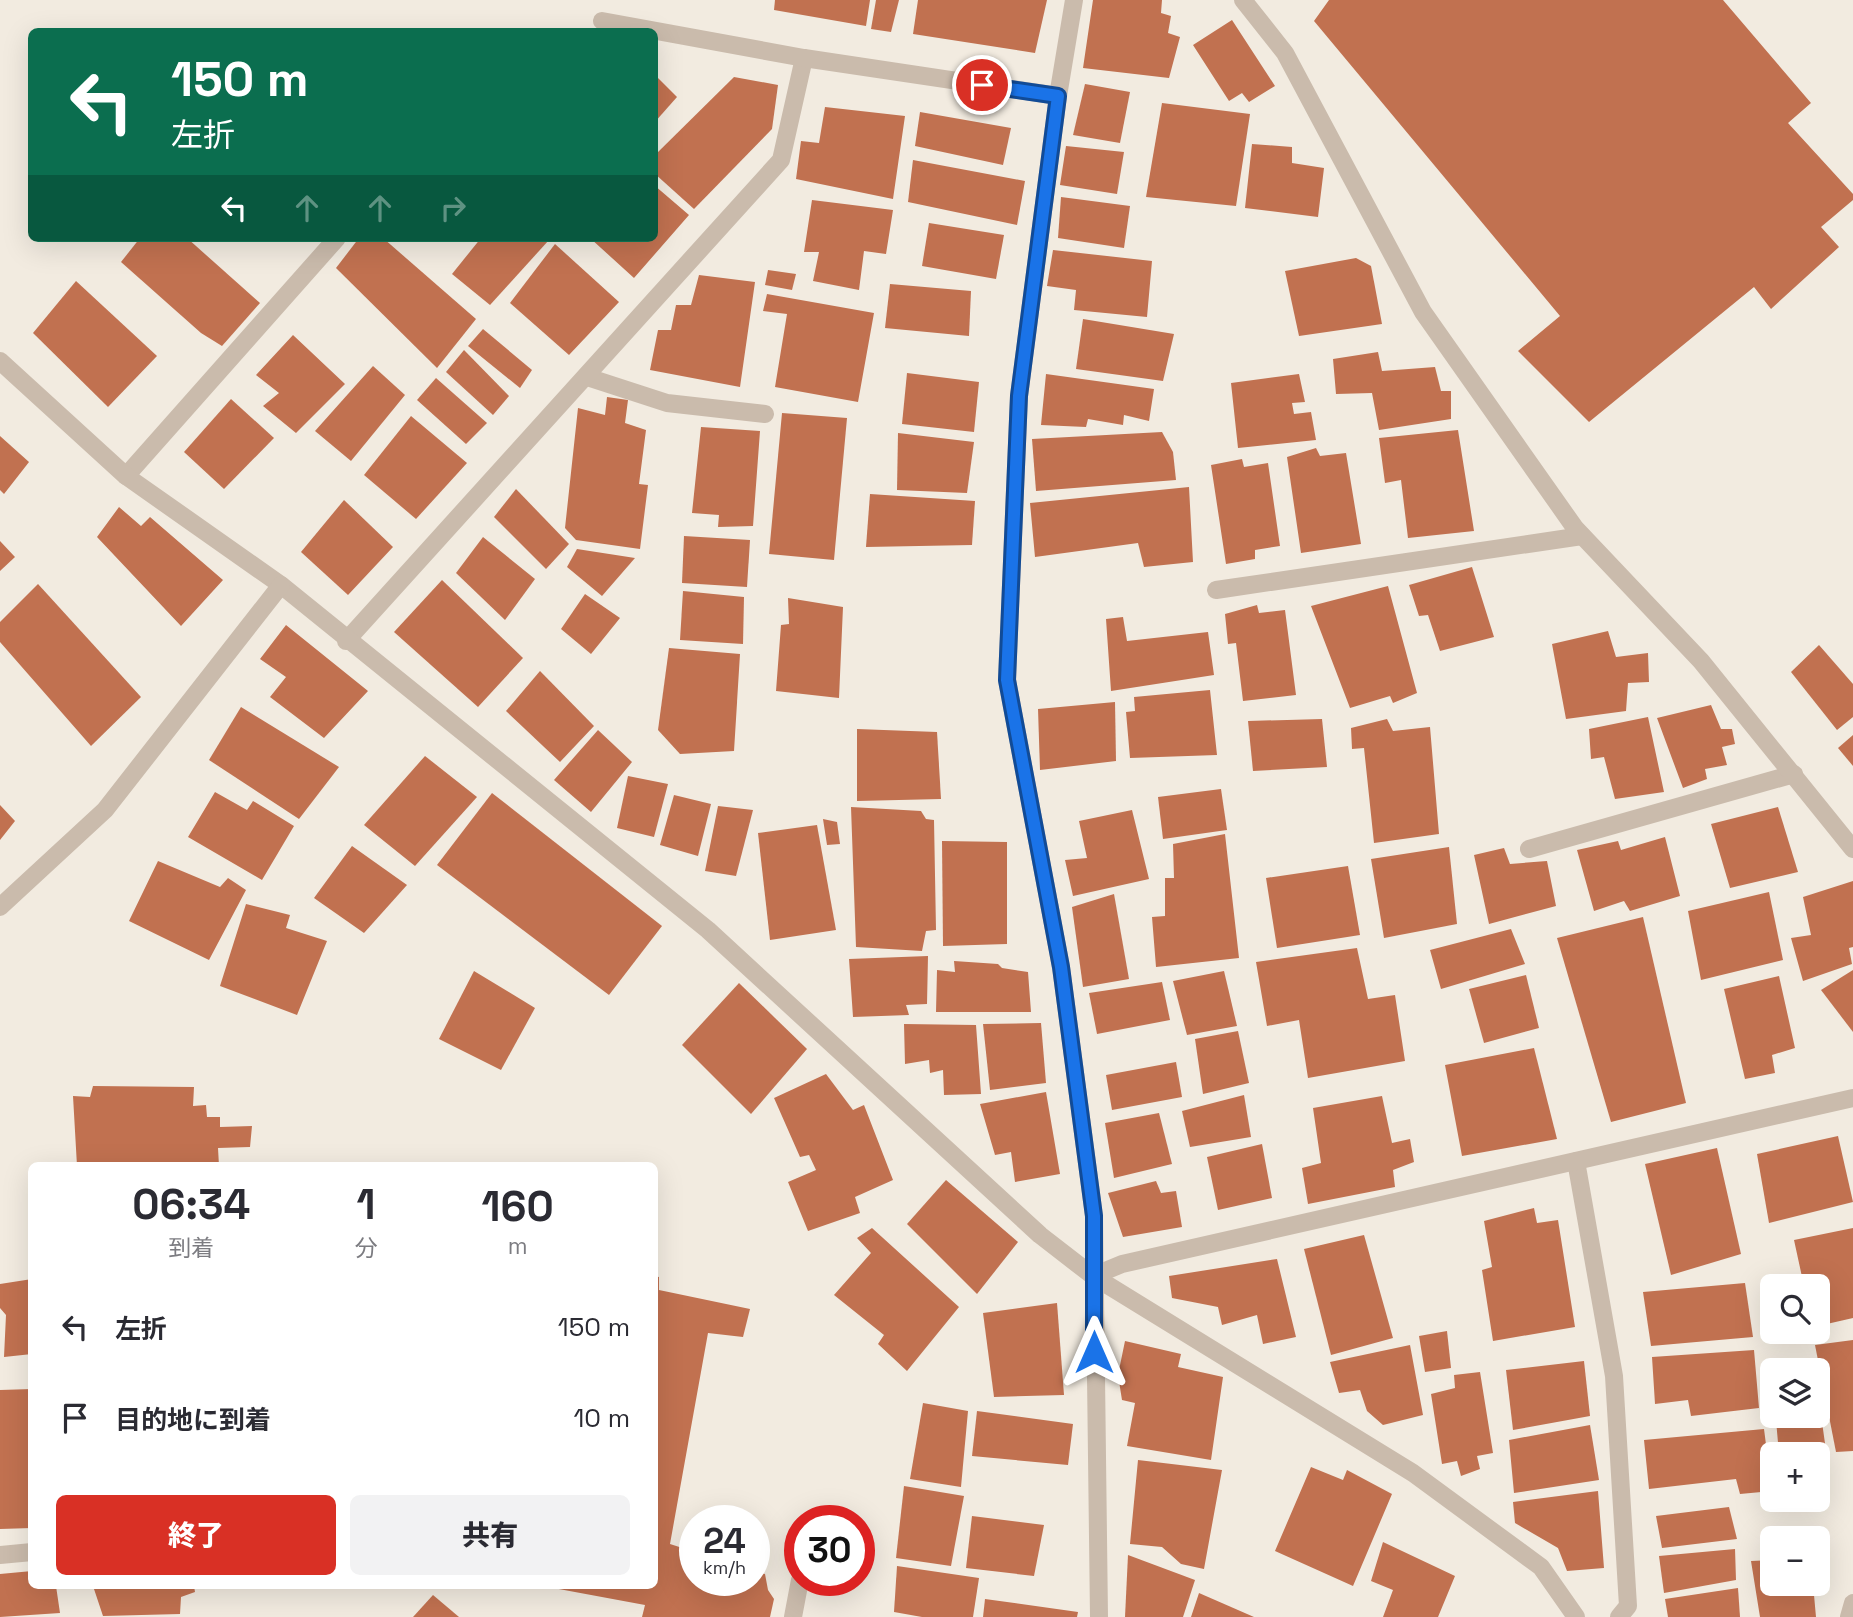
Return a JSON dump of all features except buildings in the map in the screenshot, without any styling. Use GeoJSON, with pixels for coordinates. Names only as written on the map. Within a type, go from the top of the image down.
{"type":"FeatureCollection","features":[{"type":"Feature","properties":{"kind":"street"},"geometry":{"type":"LineString","coordinates":[[1074,0],[1058,96],[1019,396],[1007,680],[1061,967],[1094,1216],[1098,1617]]}},
{"type":"Feature","properties":{"kind":"street"},"geometry":{"type":"LineString","coordinates":[[1243,0],[1285,53],[1423,312],[1582,536],[1702,661],[1853,849]]}},
{"type":"Feature","properties":{"kind":"street"},"geometry":{"type":"LineString","coordinates":[[602,21],[640,28]]}},
{"type":"Feature","properties":{"kind":"street"},"geometry":{"type":"LineString","coordinates":[[658,31],[804,58],[1058,96]]}},
{"type":"Feature","properties":{"kind":"street"},"geometry":{"type":"LineString","coordinates":[[346,641],[781,160],[804,58]]}},
{"type":"Feature","properties":{"kind":"street"},"geometry":{"type":"LineString","coordinates":[[126,476],[333,242]]}},
{"type":"Feature","properties":{"kind":"street"},"geometry":{"type":"LineString","coordinates":[[0,361],[126,476],[281,585],[346,641],[708,930],[1030,1226],[1093,1276],[1413,1473],[1541,1567],[1576,1617]]}},
{"type":"Feature","properties":{"kind":"street"},"geometry":{"type":"LineString","coordinates":[[587,377],[667,403],[765,414]]}},
{"type":"Feature","properties":{"kind":"street"},"geometry":{"type":"LineString","coordinates":[[1216,590],[1582,536]]}},
{"type":"Feature","properties":{"kind":"street"},"geometry":{"type":"LineString","coordinates":[[0,907],[105,810],[281,585]]}},
{"type":"Feature","properties":{"kind":"street"},"geometry":{"type":"LineString","coordinates":[[1529,849],[1794,774]]}},
{"type":"Feature","properties":{"kind":"street"},"geometry":{"type":"LineString","coordinates":[[1093,1276],[1122,1264],[1853,1098]]}},
{"type":"Feature","properties":{"kind":"street"},"geometry":{"type":"LineString","coordinates":[[1576,1161],[1614,1376],[1628,1606],[1619,1617]]}},
{"type":"Feature","properties":{"kind":"street"},"geometry":{"type":"LineString","coordinates":[[0,1555],[28,1552]]}},
{"type":"Feature","properties":{"kind":"street"},"geometry":{"type":"LineString","coordinates":[[793,1617],[797,1596]]}},
{"type":"Feature","properties":{"kind":"street"},"geometry":{"type":"LineString","coordinates":[[1849,1617],[1853,1603]]}},
{"type":"Feature","properties":{"kind":"route"},"geometry":{"type":"LineString","coordinates":[[982,85],[1058,96],[1019,396],[1007,680],[1061,967],[1094,1216],[1094,1352]]}}]}
